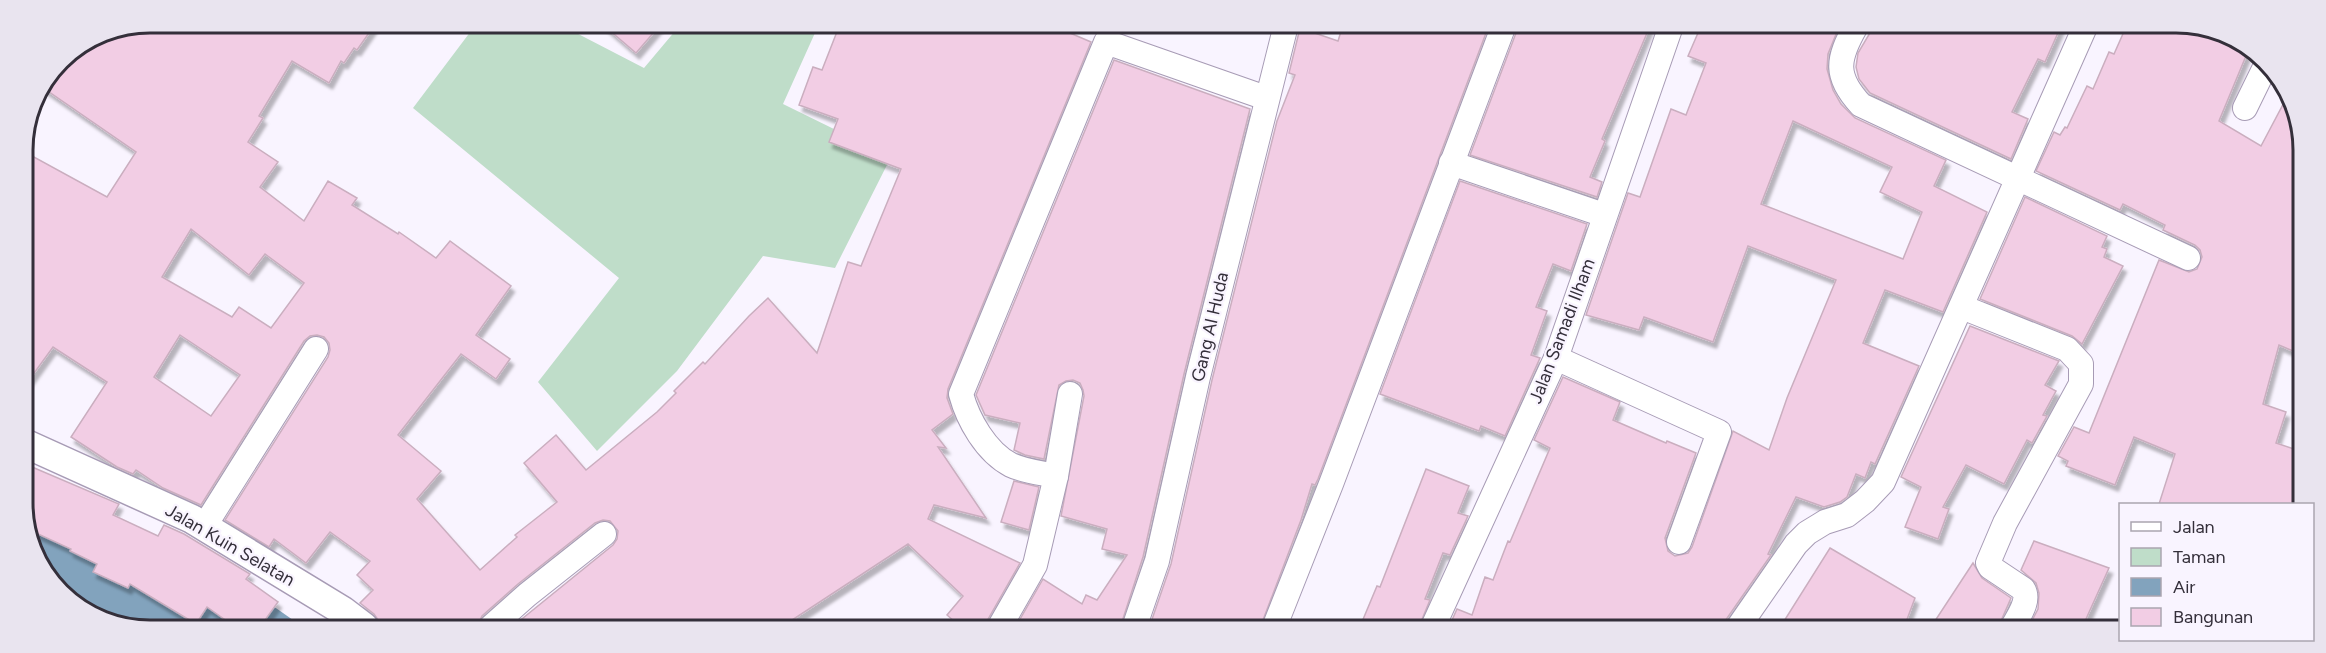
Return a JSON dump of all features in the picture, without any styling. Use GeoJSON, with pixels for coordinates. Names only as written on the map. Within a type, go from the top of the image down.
{"type":"FeatureCollection","features":[{"type":"Feature","properties":{"kind":"street","name":"Gang Al Huda"},"geometry":{"type":"LineString","coordinates":[[1137,620],[1157,561],[1198,377],[1284,33]]}},
{"type":"Feature","properties":{"kind":"street"},"geometry":{"type":"LineString","coordinates":[[1277,620],[1332,484],[1501,33]]}},
{"type":"Feature","properties":{"kind":"street","name":"Jalan Samadi Ilham"},"geometry":{"type":"LineString","coordinates":[[1436,620],[1556,358],[1669,33]]}},
{"type":"Feature","properties":{"kind":"street"},"geometry":{"type":"LineString","coordinates":[[1852,33],[1843,49],[1841,66],[1843,81],[1848,92],[1861,105],[2188,258]]}},
{"type":"Feature","properties":{"kind":"street"},"geometry":{"type":"LineString","coordinates":[[1743,620],[1796,544],[1807,533],[1825,522],[1847,514],[1865,501],[1883,482],[2082,33]]}},
{"type":"Feature","properties":{"kind":"street"},"geometry":{"type":"LineString","coordinates":[[1056,476],[1011,465],[993,450],[966,413],[961,394],[1106,42],[1266,98]]}},
{"type":"Feature","properties":{"kind":"street"},"geometry":{"type":"LineString","coordinates":[[2245,108],[2263,72]]}},
{"type":"Feature","properties":{"kind":"street"},"geometry":{"type":"LineString","coordinates":[[1451,163],[1605,215]]}},
{"type":"Feature","properties":{"kind":"street"},"geometry":{"type":"LineString","coordinates":[[1962,307],[2067,349],[2081,364],[2081,384],[2005,523],[1988,563],[1990,567],[2026,593],[2026,600],[2016,620]]}},
{"type":"Feature","properties":{"kind":"street"},"geometry":{"type":"LineString","coordinates":[[204,527],[316,349]]}},
{"type":"Feature","properties":{"kind":"street"},"geometry":{"type":"LineString","coordinates":[[1556,358],[1719,432],[1679,542]]}},
{"type":"Feature","properties":{"kind":"street"},"geometry":{"type":"LineString","coordinates":[[1004,620],[1035,565],[1056,476],[1070,394]]}},
{"type":"Feature","properties":{"kind":"street","name":"Jalan Kuin Selatan"},"geometry":{"type":"LineString","coordinates":[[33,446],[192,519],[355,620]]}},
{"type":"Feature","properties":{"kind":"street"},"geometry":{"type":"LineString","coordinates":[[499,620],[604,534]]}},
{"type":"Feature","properties":{"kind":"green space"},"geometry":{"type":"Polygon","coordinates":[[[469,33],[576,33],[644,68],[673,33],[815,33],[783,104],[891,157],[835,268],[763,256],[677,371],[597,451],[538,382],[619,278],[413,108],[469,33]]]}},
{"type":"Feature","properties":{"kind":"water"},"geometry":{"type":"Polygon","coordinates":[[[33,486],[204,558],[293,620],[150,620],[127,618],[105,611],[67,586],[49,561],[35,526],[33,486]]]}},
{"type":"Feature","properties":{"kind":"building"},"geometry":{"type":"Polygon","coordinates":[[[150,33],[369,33],[357,50],[354,48],[344,63],[341,61],[329,83],[292,61],[259,116],[263,118],[248,142],[278,162],[260,187],[304,221],[328,181],[357,198],[352,205],[398,234],[399,232],[436,258],[450,241],[511,286],[476,335],[510,359],[496,379],[461,354],[398,435],[441,471],[417,499],[480,570],[517,537],[515,535],[557,502],[524,463],[556,435],[586,470],[657,412],[676,393],[674,391],[703,362],[705,364],[768,298],[817,353],[848,262],[861,266],[901,169],[829,142],[838,119],[799,105],[813,67],[822,70],[836,33],[1070,33],[1091,42],[948,389],[947,398],[953,414],[932,430],[946,448],[938,447],[986,518],[934,505],[928,519],[1020,563],[988,620],[953,620],[947,615],[963,596],[908,544],[792,620],[521,620],[613,545],[618,531],[610,521],[603,520],[595,523],[518,584],[480,620],[378,620],[360,603],[373,590],[357,575],[370,561],[330,532],[306,563],[274,539],[269,547],[225,520],[328,357],[329,343],[324,337],[310,336],[304,341],[201,505],[163,488],[136,470],[133,474],[117,467],[71,437],[107,382],[53,347],[33,375],[33,156],[107,197],[136,152],[49,92],[67,67],[98,45],[120,37],[150,33]],[[191,229],[162,277],[232,317],[239,307],[271,328],[304,283],[265,254],[249,275],[191,229]],[[180,335],[154,377],[211,416],[240,375],[180,335]]]}},
{"type":"Feature","properties":{"kind":"building"},"geometry":{"type":"Polygon","coordinates":[[[613,33],[653,33],[636,53],[613,33]]]}},
{"type":"Feature","properties":{"kind":"building"},"geometry":{"type":"Polygon","coordinates":[[[1299,33],[1315,33],[1338,41],[1340,33],[1486,33],[1318,479],[1315,485],[1312,484],[1301,520],[1263,620],[1152,620],[1171,564],[1212,380],[1277,121],[1295,75],[1289,73],[1299,33]]]}},
{"type":"Feature","properties":{"kind":"building"},"geometry":{"type":"Polygon","coordinates":[[[1516,33],[1647,33],[1602,139],[1605,141],[1590,177],[1602,182],[1597,197],[1470,155],[1516,33]]]}},
{"type":"Feature","properties":{"kind":"building"},"geometry":{"type":"Polygon","coordinates":[[[1698,33],[1837,33],[1828,54],[1827,69],[1833,90],[1841,104],[1855,118],[1946,160],[1934,186],[1987,212],[1943,312],[1885,290],[1863,343],[1919,366],[1875,464],[1871,462],[1865,478],[1856,474],[1847,497],[1840,502],[1824,507],[1796,497],[1768,554],[1771,555],[1726,620],[1452,620],[1457,609],[1472,615],[1485,577],[1493,580],[1550,448],[1534,440],[1563,377],[1620,402],[1613,420],[1696,453],[1665,538],[1668,551],[1675,556],[1688,553],[1692,547],[1733,431],[1769,450],[1787,398],[1836,280],[1748,246],[1713,342],[1644,317],[1639,330],[1586,315],[1628,193],[1640,197],[1671,109],[1686,115],[1706,63],[1688,56],[1698,33]],[[1793,121],[1761,204],[1903,259],[1922,212],[1880,192],[1892,167],[1793,121]]]}},
{"type":"Feature","properties":{"kind":"building"},"geometry":{"type":"Polygon","coordinates":[[[1870,33],[2058,33],[2045,62],[2038,59],[2012,112],[2028,119],[2011,159],[1870,93],[1859,79],[1856,67],[1858,53],[1870,33]]]}},
{"type":"Feature","properties":{"kind":"building"},"geometry":{"type":"Polygon","coordinates":[[[2123,33],[2191,34],[2213,39],[2246,56],[2219,121],[2261,146],[2283,104],[2287,113],[2293,150],[2293,351],[2279,345],[2263,404],[2286,412],[2276,443],[2293,449],[2293,503],[2159,503],[2175,454],[2134,437],[2115,485],[2066,466],[2068,461],[2058,456],[2074,427],[2089,433],[2159,260],[2189,272],[2197,269],[2202,257],[2195,245],[2163,230],[2165,225],[2123,204],[2120,210],[2036,171],[2054,132],[2060,135],[2065,127],[2067,128],[2087,86],[2093,89],[2109,52],[2114,54],[2123,33]]]}},
{"type":"Feature","properties":{"kind":"building"},"geometry":{"type":"Polygon","coordinates":[[[1114,60],[1250,109],[1184,374],[1143,557],[1123,620],[1020,620],[1043,579],[1082,604],[1086,595],[1097,600],[1127,555],[1102,549],[1107,529],[1061,516],[1084,396],[1080,383],[1073,380],[1059,385],[1044,459],[1014,450],[1020,423],[985,415],[976,395],[1114,60]]]}},
{"type":"Feature","properties":{"kind":"building"},"geometry":{"type":"Polygon","coordinates":[[[1460,181],[1587,224],[1571,271],[1553,264],[1536,307],[1547,311],[1531,355],[1540,358],[1505,436],[1481,426],[1479,431],[1380,394],[1460,181]]]}},
{"type":"Feature","properties":{"kind":"building"},"geometry":{"type":"Polygon","coordinates":[[[2025,197],[2107,236],[2102,247],[2107,249],[2104,257],[2123,266],[2082,344],[2072,336],[1980,299],[2025,197]]]}},
{"type":"Feature","properties":{"kind":"building"},"geometry":{"type":"Polygon","coordinates":[[[1970,326],[2059,361],[2045,385],[2056,391],[2043,415],[2047,416],[2032,443],[2027,440],[2004,484],[1966,465],[1943,507],[1949,509],[1938,539],[1905,527],[1921,487],[1901,477],[1970,326]]]}},
{"type":"Feature","properties":{"kind":"building"},"geometry":{"type":"Polygon","coordinates":[[[33,467],[119,504],[113,515],[158,536],[164,525],[184,534],[250,574],[246,579],[278,602],[265,620],[225,620],[207,607],[199,620],[189,620],[130,584],[128,588],[93,572],[97,564],[70,551],[71,549],[37,534],[33,503],[33,467]]]}},
{"type":"Feature","properties":{"kind":"building"},"geometry":{"type":"Polygon","coordinates":[[[1426,469],[1469,486],[1458,513],[1468,516],[1450,555],[1443,553],[1425,599],[1430,600],[1422,620],[1363,620],[1377,586],[1380,587],[1426,469]]]}},
{"type":"Feature","properties":{"kind":"building"},"geometry":{"type":"Polygon","coordinates":[[[1014,481],[1039,487],[1029,530],[1001,522],[1014,481]]]}},
{"type":"Feature","properties":{"kind":"building"},"geometry":{"type":"Polygon","coordinates":[[[2034,541],[2109,568],[2086,620],[2032,620],[2038,609],[2039,593],[2036,583],[2021,570],[2034,541]]]}},
{"type":"Feature","properties":{"kind":"building"},"geometry":{"type":"Polygon","coordinates":[[[1830,548],[1915,598],[1907,620],[1785,620],[1830,548]]]}},
{"type":"Feature","properties":{"kind":"building"},"geometry":{"type":"Polygon","coordinates":[[[1973,563],[1982,578],[2011,598],[2001,620],[1936,620],[1973,563]]]}}]}
